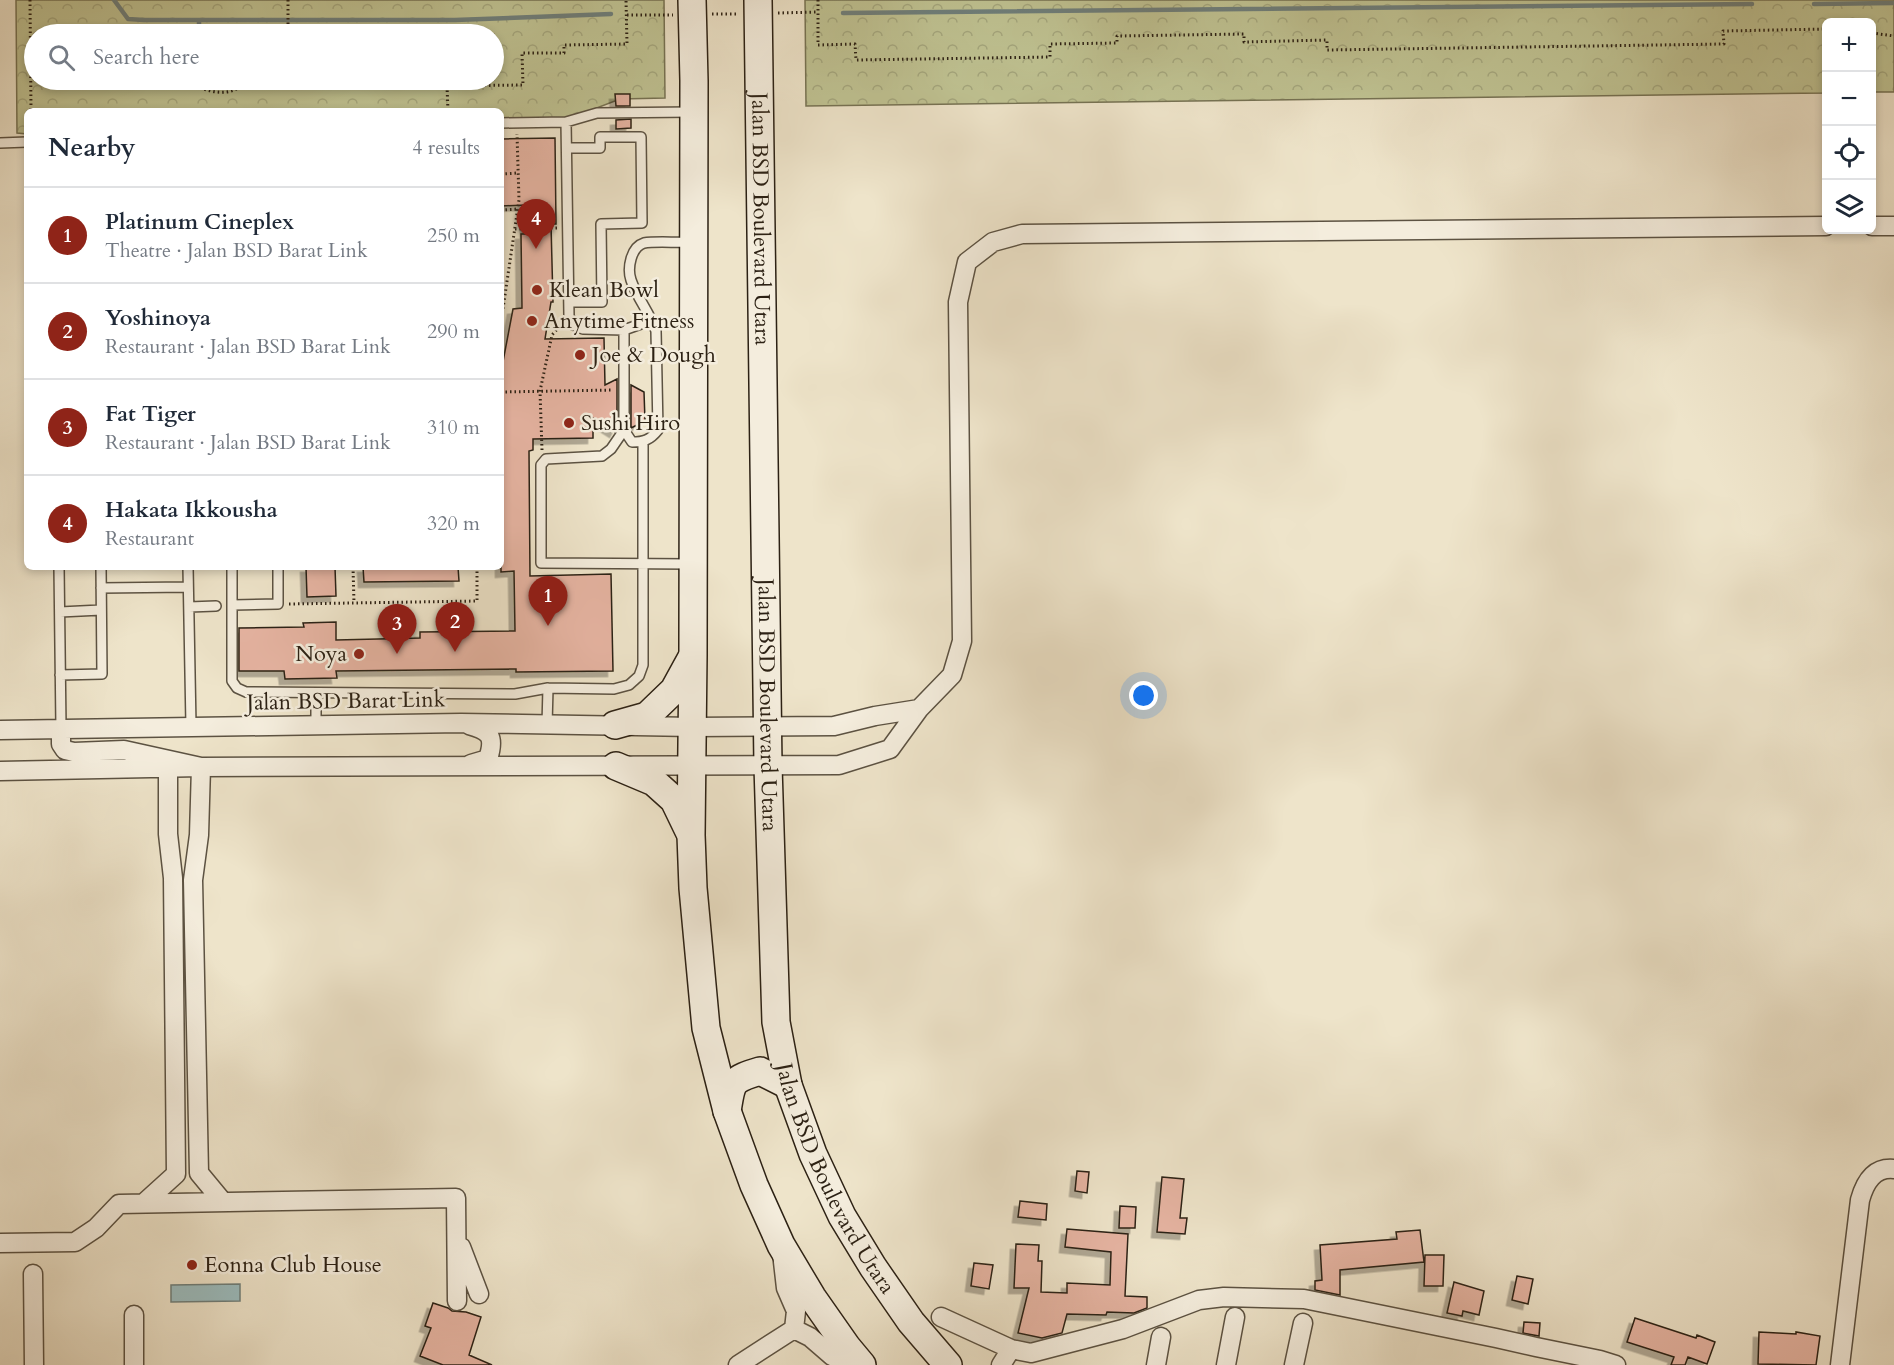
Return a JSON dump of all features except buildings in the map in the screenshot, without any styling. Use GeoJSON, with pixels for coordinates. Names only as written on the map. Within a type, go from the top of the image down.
{"type":"FeatureCollection","features":[{"type":"Feature","properties":{"kind":"main road"},"geometry":{"type":"LineString","coordinates":[[692,7],[694,242],[691,835],[693,888],[706,1028],[727,1111],[754,1185],[781,1245],[812,1297],[862,1365]]}},
{"type":"Feature","properties":{"kind":"main road","name":"Jalan BSD Boulevard Utara"},"geometry":{"type":"LineString","coordinates":[[758,7],[768,766],[776,1022],[788,1085],[813,1155],[842,1216],[911,1322],[941,1357]]}},
{"type":"Feature","properties":{"kind":"main road"},"geometry":{"type":"LineString","coordinates":[[615,726],[646,716],[674,690],[693,655]]}},
{"type":"Feature","properties":{"kind":"main road"},"geometry":{"type":"LineString","coordinates":[[616,766],[654,782],[674,800],[691,835]]}},
{"type":"Feature","properties":{"kind":"main road"},"geometry":{"type":"LineString","coordinates":[[727,1111],[732,1084],[742,1077],[760,1071],[788,1085]]}},
{"type":"Feature","properties":{"kind":"street"},"geometry":{"type":"LineString","coordinates":[[0,771],[168,767],[838,765],[890,749],[919,709],[952,675],[962,641],[958,302],[967,262],[993,242],[1022,234],[1822,226]]}},
{"type":"Feature","properties":{"kind":"street"},"geometry":{"type":"LineString","coordinates":[[1876,226],[1894,226]]}},
{"type":"Feature","properties":{"kind":"street","name":"Jalan BSD Barat Link"},"geometry":{"type":"LineString","coordinates":[[0,730],[461,723],[693,727],[834,726],[919,709]]}},
{"type":"Feature","properties":{"kind":"street"},"geometry":{"type":"LineString","coordinates":[[461,723],[483,729],[491,738],[492,746],[488,759],[462,766]]}},
{"type":"Feature","properties":{"kind":"street"},"geometry":{"type":"LineString","coordinates":[[61,729],[61,744],[65,750],[74,752],[124,750],[201,767]]}},
{"type":"Feature","properties":{"kind":"street"},"geometry":{"type":"LineString","coordinates":[[168,767],[168,834],[173,878],[176,1174]]}},
{"type":"Feature","properties":{"kind":"street"},"geometry":{"type":"LineString","coordinates":[[201,767],[199,835],[193,880],[198,1173],[223,1202]]}},
{"type":"Feature","properties":{"kind":"street"},"geometry":{"type":"LineString","coordinates":[[168,834],[199,835]]}},
{"type":"Feature","properties":{"kind":"street"},"geometry":{"type":"LineString","coordinates":[[1840,1365],[1863,1188],[1880,1170],[1894,1169]]}},
{"type":"Feature","properties":{"kind":"street"},"geometry":{"type":"LineString","coordinates":[[144,1203],[176,1174],[198,1173]]}},
{"type":"Feature","properties":{"kind":"street"},"geometry":{"type":"LineString","coordinates":[[0,1243],[75,1242],[96,1228],[119,1204],[456,1198],[457,1301]]}},
{"type":"Feature","properties":{"kind":"street"},"geometry":{"type":"LineString","coordinates":[[457,1237],[479,1294]]}},
{"type":"Feature","properties":{"kind":"street"},"geometry":{"type":"LineString","coordinates":[[781,1245],[786,1288],[796,1311],[794,1329]]}},
{"type":"Feature","properties":{"kind":"street"},"geometry":{"type":"LineString","coordinates":[[33,1274],[34,1365]]}},
{"type":"Feature","properties":{"kind":"street"},"geometry":{"type":"LineString","coordinates":[[941,1317],[1011,1349],[1026,1359],[1123,1329],[1199,1300],[1304,1299],[1616,1365]]}},
{"type":"Feature","properties":{"kind":"street"},"geometry":{"type":"LineString","coordinates":[[134,1315],[134,1365]]}},
{"type":"Feature","properties":{"kind":"street"},"geometry":{"type":"LineString","coordinates":[[1226,1365],[1235,1317]]}},
{"type":"Feature","properties":{"kind":"street"},"geometry":{"type":"LineString","coordinates":[[1294,1365],[1303,1323]]}},
{"type":"Feature","properties":{"kind":"street"},"geometry":{"type":"LineString","coordinates":[[738,1365],[794,1329]]}},
{"type":"Feature","properties":{"kind":"street"},"geometry":{"type":"LineString","coordinates":[[794,1329],[810,1337],[832,1356],[850,1365]]}},
{"type":"Feature","properties":{"kind":"street"},"geometry":{"type":"LineString","coordinates":[[1155,1365],[1161,1337]]}},
{"type":"Feature","properties":{"kind":"street"},"geometry":{"type":"LineString","coordinates":[[1000,1365],[1011,1349]]}},
{"type":"Feature","properties":{"kind":"street"},"geometry":{"type":"LineString","coordinates":[[941,1357],[958,1365]]}},
{"type":"Feature","properties":{"kind":"lane"},"geometry":{"type":"LineString","coordinates":[[504,123],[566,122],[597,113],[694,112]]}},
{"type":"Feature","properties":{"kind":"lane"},"geometry":{"type":"LineString","coordinates":[[566,122],[569,315],[573,325],[583,329],[624,330],[652,320]]}},
{"type":"Feature","properties":{"kind":"lane"},"geometry":{"type":"LineString","coordinates":[[567,148],[600,148],[600,137],[641,137],[642,223],[601,224],[602,302],[569,302]]}},
{"type":"Feature","properties":{"kind":"lane"},"geometry":{"type":"LineString","coordinates":[[0,143],[24,142]]}},
{"type":"Feature","properties":{"kind":"lane"},"geometry":{"type":"LineString","coordinates":[[624,330],[624,430],[632,442],[643,442],[652,438],[658,430],[656,331],[630,279],[631,260],[634,250],[643,243],[694,242]]}},
{"type":"Feature","properties":{"kind":"lane"},"geometry":{"type":"LineString","coordinates":[[624,430],[611,449],[602,456],[546,459],[541,465],[541,563],[693,564]]}},
{"type":"Feature","properties":{"kind":"lane"},"geometry":{"type":"LineString","coordinates":[[232,570],[232,681],[237,688],[246,692],[515,694],[548,688],[614,689],[629,685],[639,676],[643,665],[643,442]]}},
{"type":"Feature","properties":{"kind":"lane"},"geometry":{"type":"LineString","coordinates":[[59,570],[61,729]]}},
{"type":"Feature","properties":{"kind":"lane"},"geometry":{"type":"LineString","coordinates":[[60,675],[102,674],[101,570]]}},
{"type":"Feature","properties":{"kind":"lane"},"geometry":{"type":"LineString","coordinates":[[188,570],[191,726]]}},
{"type":"Feature","properties":{"kind":"lane"},"geometry":{"type":"LineString","coordinates":[[233,605],[278,604],[278,570]]}},
{"type":"Feature","properties":{"kind":"lane"},"geometry":{"type":"LineString","coordinates":[[101,588],[188,587]]}},
{"type":"Feature","properties":{"kind":"lane"},"geometry":{"type":"LineString","coordinates":[[189,607],[216,606]]}},
{"type":"Feature","properties":{"kind":"lane"},"geometry":{"type":"LineString","coordinates":[[60,612],[101,610]]}},
{"type":"Feature","properties":{"kind":"lane"},"geometry":{"type":"LineString","coordinates":[[547,725],[548,688]]}},
{"type":"Feature","properties":{"kind":"lane"},"geometry":{"type":"LineString","coordinates":[[316,693],[316,725]]}},
{"type":"Feature","properties":{"kind":"path"},"geometry":{"type":"LineString","coordinates":[[30,0],[31,24]]}},
{"type":"Feature","properties":{"kind":"path"},"geometry":{"type":"LineString","coordinates":[[288,0],[288,24]]}},
{"type":"Feature","properties":{"kind":"path"},"geometry":{"type":"LineString","coordinates":[[504,85],[523,85],[522,53],[564,53],[564,45],[627,44],[626,0]]}},
{"type":"Feature","properties":{"kind":"path"},"geometry":{"type":"LineString","coordinates":[[818,0],[818,45],[855,44],[856,60],[1050,57],[1050,44],[1117,43],[1117,36],[1244,34],[1244,42],[1327,40],[1327,50],[1724,44],[1724,31],[1822,29]]}},
{"type":"Feature","properties":{"kind":"path"},"geometry":{"type":"LineString","coordinates":[[627,15],[692,7],[758,7],[817,12]]}},
{"type":"Feature","properties":{"kind":"path"},"geometry":{"type":"LineString","coordinates":[[1876,34],[1894,36]]}},
{"type":"Feature","properties":{"kind":"path"},"geometry":{"type":"LineString","coordinates":[[31,90],[31,108]]}},
{"type":"Feature","properties":{"kind":"path"},"geometry":{"type":"LineString","coordinates":[[204,90],[217,93],[234,90]]}},
{"type":"Feature","properties":{"kind":"path"},"geometry":{"type":"LineString","coordinates":[[447,90],[448,108]]}},
{"type":"Feature","properties":{"kind":"path"},"geometry":{"type":"LineString","coordinates":[[504,301],[518,209],[517,123]]}},
{"type":"Feature","properties":{"kind":"path"},"geometry":{"type":"LineString","coordinates":[[504,174],[518,173]]}},
{"type":"Feature","properties":{"kind":"path"},"geometry":{"type":"LineString","coordinates":[[504,210],[518,209]]}},
{"type":"Feature","properties":{"kind":"path"},"geometry":{"type":"LineString","coordinates":[[514,229],[568,227]]}},
{"type":"Feature","properties":{"kind":"path"},"geometry":{"type":"LineString","coordinates":[[546,459],[540,447],[540,391],[552,335],[569,315]]}},
{"type":"Feature","properties":{"kind":"path"},"geometry":{"type":"LineString","coordinates":[[504,392],[624,390]]}},
{"type":"Feature","properties":{"kind":"path"},"geometry":{"type":"LineString","coordinates":[[353,570],[354,603]]}},
{"type":"Feature","properties":{"kind":"path"},"geometry":{"type":"LineString","coordinates":[[278,604],[477,601],[477,570]]}},
{"type":"Feature","properties":{"kind":"green space"},"geometry":{"type":"Polygon","coordinates":[[[16,0],[664,0],[665,98],[620,99],[568,119],[504,119],[504,108],[24,108],[24,134],[17,133],[16,0]]]}},
{"type":"Feature","properties":{"kind":"green space"},"geometry":{"type":"Polygon","coordinates":[[[805,0],[1894,0],[1894,92],[1876,92],[1876,18],[1822,18],[1822,93],[806,106],[805,0]]]}},
{"type":"Feature","properties":{"kind":"water"},"geometry":{"type":"Polygon","coordinates":[[[240,1284],[240,1301],[171,1302],[171,1285],[240,1284]]]}},
{"type":"Feature","properties":{"kind":"waterway"},"geometry":{"type":"LineString","coordinates":[[114,0],[128,19],[144,20],[455,20],[611,14]]}},
{"type":"Feature","properties":{"kind":"waterway"},"geometry":{"type":"LineString","coordinates":[[1814,4],[1894,3]]}},
{"type":"Feature","properties":{"kind":"waterway"},"geometry":{"type":"LineString","coordinates":[[843,13],[1752,4]]}},
{"type":"Feature","properties":{"kind":"place","name":"Hakata Ikkousha"},"geometry":{"type":"Point","coordinates":[536,249]}},
{"type":"Feature","properties":{"kind":"place","name":"Klean Bowl"},"geometry":{"type":"Point","coordinates":[537,290]}},
{"type":"Feature","properties":{"kind":"place","name":"Anytime Fitness"},"geometry":{"type":"Point","coordinates":[532,321]}},
{"type":"Feature","properties":{"kind":"place","name":"Joe & Dough"},"geometry":{"type":"Point","coordinates":[580,355]}},
{"type":"Feature","properties":{"kind":"place","name":"Sushi Hiro"},"geometry":{"type":"Point","coordinates":[569,423]}},
{"type":"Feature","properties":{"kind":"place","name":"Platinum Cineplex"},"geometry":{"type":"Point","coordinates":[548,626]}},
{"type":"Feature","properties":{"kind":"place","name":"Yoshinoya"},"geometry":{"type":"Point","coordinates":[455,652]}},
{"type":"Feature","properties":{"kind":"place","name":"Noya"},"geometry":{"type":"Point","coordinates":[359,654]}},
{"type":"Feature","properties":{"kind":"place","name":"Fat Tiger"},"geometry":{"type":"Point","coordinates":[397,654]}},
{"type":"Feature","properties":{"kind":"place","name":"Eonna Club House"},"geometry":{"type":"Point","coordinates":[192,1265]}}]}
